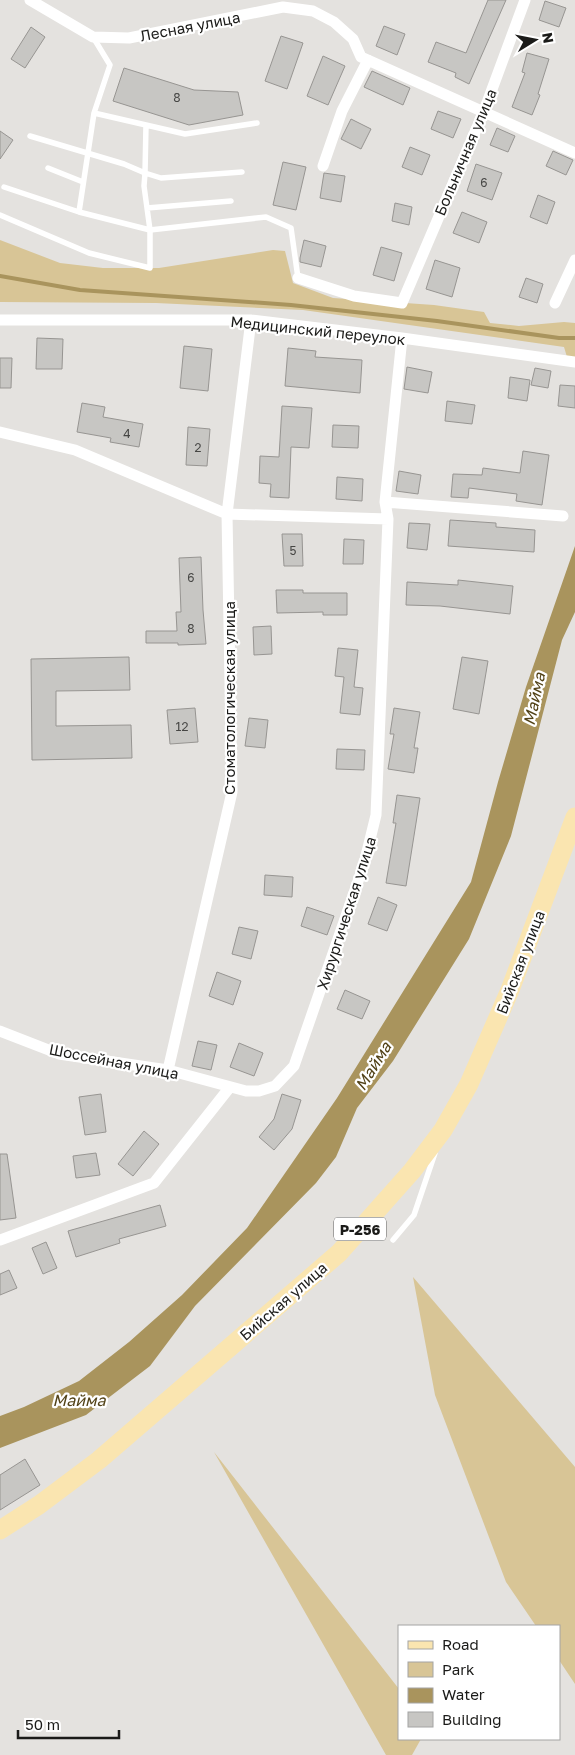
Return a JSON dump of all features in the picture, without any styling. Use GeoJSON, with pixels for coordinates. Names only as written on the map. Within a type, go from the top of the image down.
{"type":"FeatureCollection","features":[{"type":"Feature","properties":{"kind":"main road","name":"Бийская улица"},"geometry":{"type":"LineString","coordinates":[[0,1530],[99,1460],[338,1253],[412,1171],[443,1130],[469,1084],[510,990],[575,817]]}},
{"type":"Feature","properties":{"kind":"street","name":"Лесная улица"},"geometry":{"type":"LineString","coordinates":[[30,0],[93,37],[130,38],[283,8],[313,11],[334,22],[353,39],[361,57],[575,152]]}},
{"type":"Feature","properties":{"kind":"street","name":"Больничная улица"},"geometry":{"type":"LineString","coordinates":[[298,278],[354,296],[402,303],[484,111],[525,0]]}},
{"type":"Feature","properties":{"kind":"street"},"geometry":{"type":"LineString","coordinates":[[323,166],[342,111],[368,60]]}},
{"type":"Feature","properties":{"kind":"street"},"geometry":{"type":"LineString","coordinates":[[554,303],[575,260]]}},
{"type":"Feature","properties":{"kind":"street","name":"Медицинский переулок"},"geometry":{"type":"LineString","coordinates":[[0,320],[252,320],[575,362]]}},
{"type":"Feature","properties":{"kind":"street","name":"Стоматологическая улица"},"geometry":{"type":"LineString","coordinates":[[168,1070],[232,792],[227,514],[252,320]]}},
{"type":"Feature","properties":{"kind":"street","name":"Хирургическая улица"},"geometry":{"type":"LineString","coordinates":[[230,1087],[246,1091],[259,1091],[275,1086],[294,1066],[367,856],[376,815],[388,519],[385,502],[402,338]]}},
{"type":"Feature","properties":{"kind":"street"},"geometry":{"type":"LineString","coordinates":[[0,432],[75,450],[227,514],[388,519]]}},
{"type":"Feature","properties":{"kind":"street"},"geometry":{"type":"LineString","coordinates":[[385,502],[563,516]]}},
{"type":"Feature","properties":{"kind":"street","name":"Шоссейная улица"},"geometry":{"type":"LineString","coordinates":[[0,1031],[59,1054],[168,1070],[230,1087]]}},
{"type":"Feature","properties":{"kind":"street"},"geometry":{"type":"LineString","coordinates":[[0,1240],[154,1183],[230,1087]]}},
{"type":"Feature","properties":{"kind":"lane"},"geometry":{"type":"LineString","coordinates":[[79,212],[94,113],[110,65],[93,37]]}},
{"type":"Feature","properties":{"kind":"lane"},"geometry":{"type":"LineString","coordinates":[[94,113],[184,134],[258,123]]}},
{"type":"Feature","properties":{"kind":"lane"},"geometry":{"type":"LineString","coordinates":[[0,215],[90,253],[150,268],[150,230],[144,186],[146,125]]}},
{"type":"Feature","properties":{"kind":"lane"},"geometry":{"type":"LineString","coordinates":[[30,136],[124,164],[161,178],[242,172]]}},
{"type":"Feature","properties":{"kind":"lane"},"geometry":{"type":"LineString","coordinates":[[48,168],[83,182]]}},
{"type":"Feature","properties":{"kind":"lane"},"geometry":{"type":"LineString","coordinates":[[4,187],[79,212],[150,230],[266,218],[291,228],[298,278]]}},
{"type":"Feature","properties":{"kind":"lane"},"geometry":{"type":"LineString","coordinates":[[147,208],[231,201]]}},
{"type":"Feature","properties":{"kind":"lane"},"geometry":{"type":"LineString","coordinates":[[393,1240],[414,1215],[443,1130]]}},
{"type":"Feature","properties":{"kind":"green space"},"geometry":{"type":"Polygon","coordinates":[[[0,240],[60,263],[103,268],[159,268],[273,250],[285,251],[293,283],[333,298],[434,305],[484,312],[490,323],[519,326],[564,322],[575,323],[575,360],[567,357],[564,347],[303,310],[156,303],[0,302],[0,240]]]}},
{"type":"Feature","properties":{"kind":"green space"},"geometry":{"type":"Polygon","coordinates":[[[413,1277],[575,1467],[575,1684],[560,1662],[560,1625],[535,1625],[506,1582],[435,1395],[413,1277]]]}},
{"type":"Feature","properties":{"kind":"green space"},"geometry":{"type":"Polygon","coordinates":[[[214,1452],[398,1688],[398,1740],[420,1740],[412,1755],[386,1755],[214,1452]]]}},
{"type":"Feature","properties":{"kind":"water","name":"Майма"},"geometry":{"type":"Polygon","coordinates":[[[575,546],[575,612],[562,640],[511,836],[469,939],[393,1061],[357,1108],[336,1157],[316,1183],[195,1306],[150,1366],[86,1415],[0,1448],[0,1416],[79,1381],[129,1342],[182,1295],[247,1228],[337,1098],[471,882],[526,687],[575,546]]]}},
{"type":"Feature","properties":{"kind":"building"},"geometry":{"type":"Polygon","coordinates":[[[488,0],[506,0],[469,84],[455,77],[456,73],[428,62],[436,42],[466,53],[488,0]]]}},
{"type":"Feature","properties":{"kind":"building"},"geometry":{"type":"Polygon","coordinates":[[[545,1],[566,8],[559,27],[539,20],[545,1]]]}},
{"type":"Feature","properties":{"kind":"building"},"geometry":{"type":"Polygon","coordinates":[[[384,26],[405,34],[397,55],[376,46],[384,26]]]}},
{"type":"Feature","properties":{"kind":"building"},"geometry":{"type":"Polygon","coordinates":[[[31,27],[45,37],[25,68],[11,59],[31,27]]]}},
{"type":"Feature","properties":{"kind":"building"},"geometry":{"type":"Polygon","coordinates":[[[281,36],[303,43],[287,89],[265,81],[281,36]]]}},
{"type":"Feature","properties":{"kind":"building"},"geometry":{"type":"Polygon","coordinates":[[[527,53],[549,59],[538,94],[540,95],[532,115],[512,107],[525,73],[522,72],[527,53]]]}},
{"type":"Feature","properties":{"kind":"building"},"geometry":{"type":"Polygon","coordinates":[[[323,56],[345,66],[328,105],[307,96],[323,56]]]}},
{"type":"Feature","properties":{"kind":"building"},"geometry":{"type":"Polygon","coordinates":[[[124,68],[194,90],[238,92],[243,115],[189,125],[113,101],[124,68]]]}},
{"type":"Feature","properties":{"kind":"building"},"geometry":{"type":"Polygon","coordinates":[[[372,71],[410,88],[403,105],[364,87],[372,71]]]}},
{"type":"Feature","properties":{"kind":"building"},"geometry":{"type":"Polygon","coordinates":[[[438,111],[461,119],[453,138],[431,129],[438,111]]]}},
{"type":"Feature","properties":{"kind":"building"},"geometry":{"type":"Polygon","coordinates":[[[351,119],[371,129],[361,149],[341,139],[351,119]]]}},
{"type":"Feature","properties":{"kind":"building"},"geometry":{"type":"Polygon","coordinates":[[[497,128],[515,136],[508,152],[490,145],[497,128]]]}},
{"type":"Feature","properties":{"kind":"building"},"geometry":{"type":"Polygon","coordinates":[[[0,131],[13,140],[0,159],[0,131]]]}},
{"type":"Feature","properties":{"kind":"building"},"geometry":{"type":"Polygon","coordinates":[[[410,147],[430,155],[422,175],[402,167],[410,147]]]}},
{"type":"Feature","properties":{"kind":"building"},"geometry":{"type":"Polygon","coordinates":[[[553,151],[573,160],[566,175],[546,166],[553,151]]]}},
{"type":"Feature","properties":{"kind":"building"},"geometry":{"type":"Polygon","coordinates":[[[283,162],[306,167],[296,210],[273,205],[283,162]]]}},
{"type":"Feature","properties":{"kind":"building"},"geometry":{"type":"Polygon","coordinates":[[[476,164],[502,173],[492,200],[467,191],[476,164]]]}},
{"type":"Feature","properties":{"kind":"building"},"geometry":{"type":"Polygon","coordinates":[[[324,173],[345,176],[341,202],[320,198],[324,173]]]}},
{"type":"Feature","properties":{"kind":"building"},"geometry":{"type":"Polygon","coordinates":[[[538,195],[555,202],[547,224],[530,217],[538,195]]]}},
{"type":"Feature","properties":{"kind":"building"},"geometry":{"type":"Polygon","coordinates":[[[395,203],[412,207],[409,225],[392,221],[395,203]]]}},
{"type":"Feature","properties":{"kind":"building"},"geometry":{"type":"Polygon","coordinates":[[[462,212],[487,222],[479,243],[453,233],[462,212]]]}},
{"type":"Feature","properties":{"kind":"building"},"geometry":{"type":"Polygon","coordinates":[[[304,240],[326,246],[321,267],[300,262],[304,240]]]}},
{"type":"Feature","properties":{"kind":"building"},"geometry":{"type":"Polygon","coordinates":[[[381,247],[402,253],[394,281],[373,275],[381,247]]]}},
{"type":"Feature","properties":{"kind":"building"},"geometry":{"type":"Polygon","coordinates":[[[435,260],[460,268],[452,297],[426,289],[435,260]]]}},
{"type":"Feature","properties":{"kind":"building"},"geometry":{"type":"Polygon","coordinates":[[[526,278],[543,284],[537,303],[519,297],[526,278]]]}},
{"type":"Feature","properties":{"kind":"building"},"geometry":{"type":"Polygon","coordinates":[[[37,338],[63,339],[62,369],[36,369],[37,338]]]}},
{"type":"Feature","properties":{"kind":"building"},"geometry":{"type":"Polygon","coordinates":[[[184,346],[212,349],[208,391],[180,388],[184,346]]]}},
{"type":"Feature","properties":{"kind":"building"},"geometry":{"type":"Polygon","coordinates":[[[288,348],[316,351],[315,357],[362,360],[360,393],[285,386],[288,348]]]}},
{"type":"Feature","properties":{"kind":"building"},"geometry":{"type":"Polygon","coordinates":[[[0,358],[12,358],[11,388],[0,388],[0,358]]]}},
{"type":"Feature","properties":{"kind":"building"},"geometry":{"type":"Polygon","coordinates":[[[407,367],[432,372],[428,393],[404,389],[407,367]]]}},
{"type":"Feature","properties":{"kind":"building"},"geometry":{"type":"Polygon","coordinates":[[[535,368],[551,371],[548,388],[531,385],[535,368]]]}},
{"type":"Feature","properties":{"kind":"building"},"geometry":{"type":"Polygon","coordinates":[[[510,377],[530,380],[527,401],[508,398],[510,377]]]}},
{"type":"Feature","properties":{"kind":"building"},"geometry":{"type":"Polygon","coordinates":[[[560,385],[575,386],[575,408],[558,406],[560,385]]]}},
{"type":"Feature","properties":{"kind":"building"},"geometry":{"type":"Polygon","coordinates":[[[447,401],[475,405],[472,424],[445,421],[447,401]]]}},
{"type":"Feature","properties":{"kind":"building"},"geometry":{"type":"Polygon","coordinates":[[[82,403],[105,407],[103,417],[143,424],[139,447],[110,442],[111,438],[77,432],[82,403]]]}},
{"type":"Feature","properties":{"kind":"building"},"geometry":{"type":"Polygon","coordinates":[[[282,406],[312,408],[309,448],[291,447],[289,498],[270,497],[271,484],[259,483],[260,456],[279,457],[282,406]]]}},
{"type":"Feature","properties":{"kind":"building"},"geometry":{"type":"Polygon","coordinates":[[[333,425],[359,426],[358,448],[332,447],[333,425]]]}},
{"type":"Feature","properties":{"kind":"building"},"geometry":{"type":"Polygon","coordinates":[[[188,427],[210,429],[207,466],[186,465],[188,427]]]}},
{"type":"Feature","properties":{"kind":"building"},"geometry":{"type":"Polygon","coordinates":[[[523,451],[549,455],[542,505],[516,501],[517,494],[469,488],[468,498],[451,497],[453,474],[482,475],[483,468],[520,473],[523,451]]]}},
{"type":"Feature","properties":{"kind":"building"},"geometry":{"type":"Polygon","coordinates":[[[399,471],[421,475],[418,494],[396,491],[399,471]]]}},
{"type":"Feature","properties":{"kind":"building"},"geometry":{"type":"Polygon","coordinates":[[[337,477],[363,479],[362,501],[336,499],[337,477]]]}},
{"type":"Feature","properties":{"kind":"building"},"geometry":{"type":"Polygon","coordinates":[[[450,520],[496,523],[496,527],[535,530],[534,552],[448,546],[450,520]]]}},
{"type":"Feature","properties":{"kind":"building"},"geometry":{"type":"Polygon","coordinates":[[[409,523],[430,524],[427,550],[407,548],[409,523]]]}},
{"type":"Feature","properties":{"kind":"building"},"geometry":{"type":"Polygon","coordinates":[[[282,534],[302,534],[303,566],[284,566],[282,534]]]}},
{"type":"Feature","properties":{"kind":"building"},"geometry":{"type":"Polygon","coordinates":[[[344,539],[364,540],[363,564],[343,564],[344,539]]]}},
{"type":"Feature","properties":{"kind":"building"},"geometry":{"type":"Polygon","coordinates":[[[201,557],[206,644],[146,643],[146,631],[177,631],[176,612],[181,612],[179,558],[201,557]]]}},
{"type":"Feature","properties":{"kind":"building"},"geometry":{"type":"Polygon","coordinates":[[[458,580],[513,586],[510,614],[440,606],[406,605],[407,582],[458,585],[458,580]]]}},
{"type":"Feature","properties":{"kind":"building"},"geometry":{"type":"Polygon","coordinates":[[[276,590],[303,590],[303,593],[347,593],[347,615],[323,615],[323,612],[277,613],[276,590]]]}},
{"type":"Feature","properties":{"kind":"building"},"geometry":{"type":"Polygon","coordinates":[[[271,626],[272,654],[254,655],[253,627],[271,626]]]}},
{"type":"Feature","properties":{"kind":"building"},"geometry":{"type":"Polygon","coordinates":[[[338,648],[358,650],[354,687],[363,688],[360,715],[340,713],[344,677],[335,676],[338,648]]]}},
{"type":"Feature","properties":{"kind":"building"},"geometry":{"type":"Polygon","coordinates":[[[129,657],[130,690],[56,691],[56,726],[131,725],[132,758],[32,760],[31,659],[129,657]]]}},
{"type":"Feature","properties":{"kind":"building"},"geometry":{"type":"Polygon","coordinates":[[[462,657],[488,661],[479,714],[453,709],[462,657]]]}},
{"type":"Feature","properties":{"kind":"building"},"geometry":{"type":"Polygon","coordinates":[[[195,708],[198,742],[170,744],[167,710],[195,708]]]}},
{"type":"Feature","properties":{"kind":"building"},"geometry":{"type":"Polygon","coordinates":[[[394,708],[420,712],[414,748],[418,748],[414,773],[388,769],[394,734],[390,734],[394,708]]]}},
{"type":"Feature","properties":{"kind":"building"},"geometry":{"type":"Polygon","coordinates":[[[249,718],[268,720],[265,748],[245,746],[249,718]]]}},
{"type":"Feature","properties":{"kind":"building"},"geometry":{"type":"Polygon","coordinates":[[[337,749],[365,750],[364,770],[336,769],[337,749]]]}},
{"type":"Feature","properties":{"kind":"building"},"geometry":{"type":"Polygon","coordinates":[[[397,795],[420,798],[406,886],[386,883],[396,823],[393,823],[397,795]]]}},
{"type":"Feature","properties":{"kind":"building"},"geometry":{"type":"Polygon","coordinates":[[[265,875],[293,877],[292,897],[264,895],[265,875]]]}},
{"type":"Feature","properties":{"kind":"building"},"geometry":{"type":"Polygon","coordinates":[[[378,897],[397,905],[387,931],[368,924],[378,897]]]}},
{"type":"Feature","properties":{"kind":"building"},"geometry":{"type":"Polygon","coordinates":[[[307,907],[334,916],[327,935],[301,926],[307,907]]]}},
{"type":"Feature","properties":{"kind":"building"},"geometry":{"type":"Polygon","coordinates":[[[239,927],[258,931],[251,959],[232,954],[239,927]]]}},
{"type":"Feature","properties":{"kind":"building"},"geometry":{"type":"Polygon","coordinates":[[[217,972],[241,981],[233,1005],[209,996],[217,972]]]}},
{"type":"Feature","properties":{"kind":"building"},"geometry":{"type":"Polygon","coordinates":[[[345,990],[370,1001],[362,1019],[337,1009],[345,990]]]}},
{"type":"Feature","properties":{"kind":"building"},"geometry":{"type":"Polygon","coordinates":[[[198,1041],[217,1045],[211,1070],[192,1066],[198,1041]]]}},
{"type":"Feature","properties":{"kind":"building"},"geometry":{"type":"Polygon","coordinates":[[[239,1043],[263,1053],[254,1076],[230,1067],[239,1043]]]}},
{"type":"Feature","properties":{"kind":"building"},"geometry":{"type":"Polygon","coordinates":[[[101,1094],[106,1132],[85,1135],[79,1097],[101,1094]]]}},
{"type":"Feature","properties":{"kind":"building"},"geometry":{"type":"Polygon","coordinates":[[[282,1094],[301,1100],[292,1129],[274,1150],[259,1137],[274,1119],[282,1094]]]}},
{"type":"Feature","properties":{"kind":"building"},"geometry":{"type":"Polygon","coordinates":[[[144,1131],[159,1144],[133,1176],[118,1164],[144,1131]]]}},
{"type":"Feature","properties":{"kind":"building"},"geometry":{"type":"Polygon","coordinates":[[[96,1153],[100,1175],[76,1178],[73,1156],[96,1153]]]}},
{"type":"Feature","properties":{"kind":"building"},"geometry":{"type":"Polygon","coordinates":[[[0,1154],[7,1154],[16,1218],[0,1220],[0,1154]]]}},
{"type":"Feature","properties":{"kind":"building"},"geometry":{"type":"Polygon","coordinates":[[[160,1205],[166,1226],[119,1239],[120,1243],[76,1257],[68,1231],[160,1205]]]}},
{"type":"Feature","properties":{"kind":"building"},"geometry":{"type":"Polygon","coordinates":[[[46,1242],[57,1268],[43,1274],[32,1248],[46,1242]]]}},
{"type":"Feature","properties":{"kind":"building"},"geometry":{"type":"Polygon","coordinates":[[[9,1270],[17,1288],[0,1295],[0,1274],[9,1270]]]}},
{"type":"Feature","properties":{"kind":"building"},"geometry":{"type":"Polygon","coordinates":[[[25,1459],[40,1485],[0,1510],[0,1475],[25,1459]]]}},
{"type":"Feature","properties":{"kind":"waterway"},"geometry":{"type":"LineString","coordinates":[[0,276],[80,290],[291,305],[437,321],[559,338],[575,338]]}}]}
